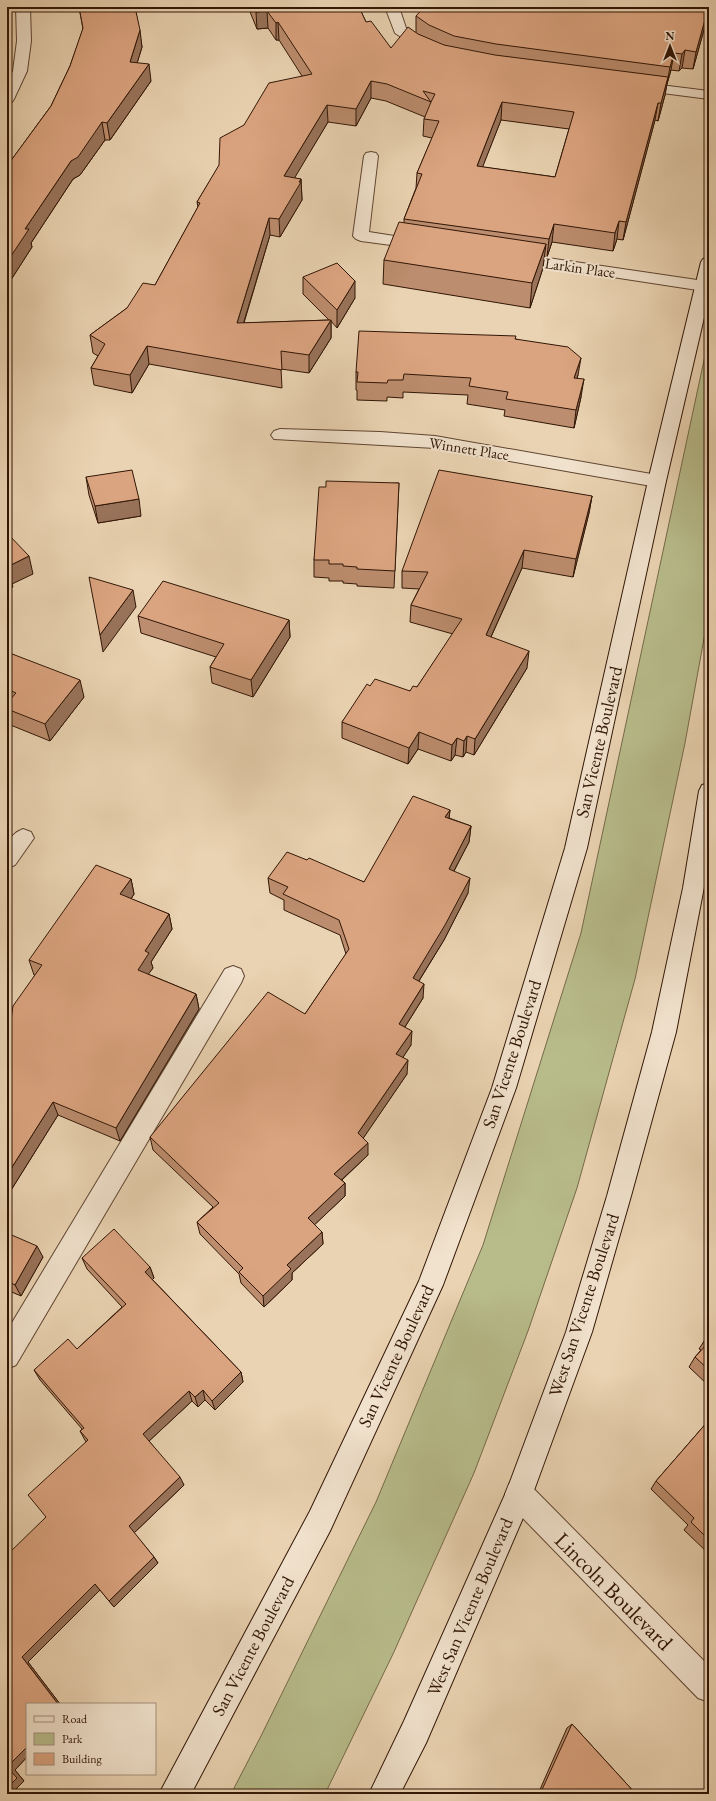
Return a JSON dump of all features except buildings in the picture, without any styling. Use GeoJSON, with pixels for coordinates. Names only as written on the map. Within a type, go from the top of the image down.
{"type":"FeatureCollection","features":[{"type":"Feature","properties":{"kind":"main road"},"geometry":{"type":"LineString","coordinates":[[7,98],[20,71],[24,41],[23,7]]}},
{"type":"Feature","properties":{"kind":"main road"},"geometry":{"type":"LineString","coordinates":[[392,7],[400,30],[423,47],[442,56]]}},
{"type":"Feature","properties":{"kind":"main road"},"geometry":{"type":"LineString","coordinates":[[625,84],[709,95]]}},
{"type":"Feature","properties":{"kind":"main road"},"geometry":{"type":"LineString","coordinates":[[371,156],[361,236],[439,247]]}},
{"type":"Feature","properties":{"kind":"main road","name":"Larkin Place"},"geometry":{"type":"LineString","coordinates":[[501,256],[704,286]]}},
{"type":"Feature","properties":{"kind":"main road","name":"San Vicente Boulevard"},"geometry":{"type":"LineString","coordinates":[[174,1794],[320,1521],[430,1285],[504,1088],[576,848],[657,481],[709,262]]}},
{"type":"Feature","properties":{"kind":"main road","name":"Winnett Place"},"geometry":{"type":"LineString","coordinates":[[280,435],[380,438],[435,442],[657,481]]}},
{"type":"Feature","properties":{"kind":"main road","name":"West San Vicente Boulevard"},"geometry":{"type":"LineString","coordinates":[[384,1794],[415,1732],[519,1494],[579,1332],[619,1196],[664,1032],[694,888],[709,790]]}},
{"type":"Feature","properties":{"kind":"main road"},"geometry":{"type":"LineString","coordinates":[[7,859],[23,838]]}},
{"type":"Feature","properties":{"kind":"main road"},"geometry":{"type":"LineString","coordinates":[[7,1356],[234,976]]}},
{"type":"Feature","properties":{"kind":"main road","name":"Lincoln Boulevard"},"geometry":{"type":"LineString","coordinates":[[519,1494],[709,1687]]}},
{"type":"Feature","properties":{"kind":"green space"},"geometry":{"type":"Polygon","coordinates":[[[709,337],[709,611],[685,743],[635,979],[577,1188],[528,1331],[474,1473],[393,1654],[325,1794],[231,1794],[376,1502],[483,1245],[581,933],[709,337]]]}}]}
